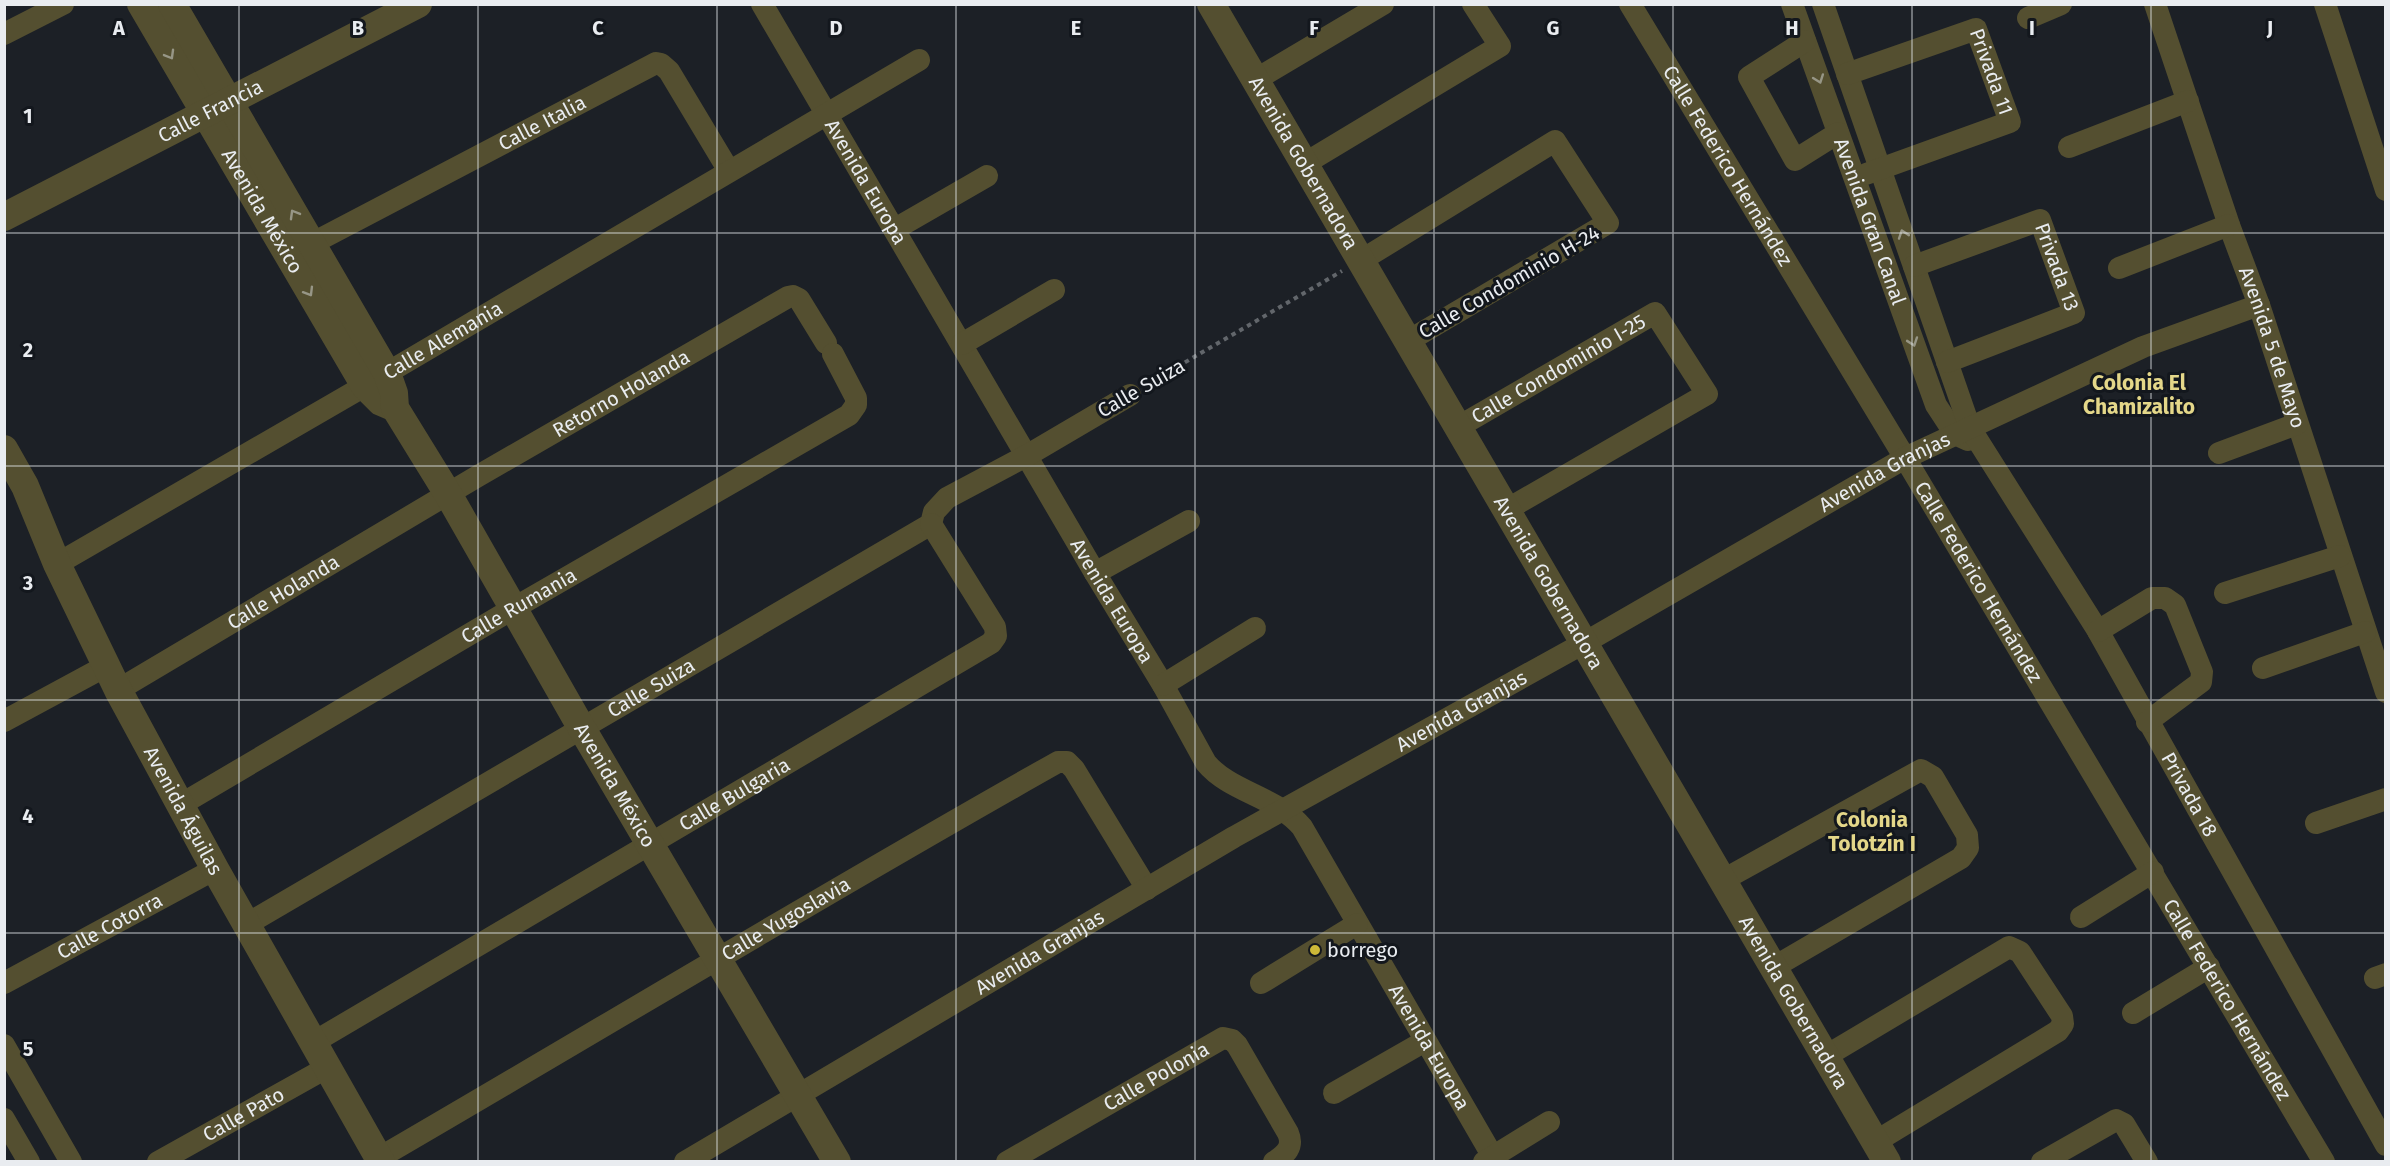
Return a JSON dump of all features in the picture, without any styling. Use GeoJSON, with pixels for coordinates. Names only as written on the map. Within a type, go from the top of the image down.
{"type":"FeatureCollection","features":[{"type":"Feature","properties":{"kind":"street"},"geometry":{"type":"LineString","coordinates":[[4,34],[63,4]]}},
{"type":"Feature","properties":{"kind":"street","name":"Avenida México"},"geometry":{"type":"LineString","coordinates":[[141,4],[311,244],[376,380],[381,402],[395,408],[448,494],[581,727],[837,1161]]}},
{"type":"Feature","properties":{"kind":"street","name":"Avenida México"},"geometry":{"type":"LineString","coordinates":[[172,4],[217,109],[376,380]]}},
{"type":"Feature","properties":{"kind":"street","name":"Calle Francia"},"geometry":{"type":"LineString","coordinates":[[4,217],[418,4]]}},
{"type":"Feature","properties":{"kind":"street","name":"Avenida Europa"},"geometry":{"type":"LineString","coordinates":[[762,4],[1211,769],[1283,810],[1302,826],[1491,1160]]}},
{"type":"Feature","properties":{"kind":"street","name":"Avenida Gobernadora"},"geometry":{"type":"LineString","coordinates":[[1211,4],[1881,1152]]}},
{"type":"Feature","properties":{"kind":"street"},"geometry":{"type":"LineString","coordinates":[[1255,80],[1383,4]]}},
{"type":"Feature","properties":{"kind":"street"},"geometry":{"type":"LineString","coordinates":[[1304,165],[1500,46],[1473,4]]}},
{"type":"Feature","properties":{"kind":"street","name":"Calle Federico Hernández"},"geometry":{"type":"LineString","coordinates":[[1630,4],[1905,458],[2324,1161]]}},
{"type":"Feature","properties":{"kind":"street","name":"Avenida Gran Canal"},"geometry":{"type":"LineString","coordinates":[[1792,4],[1936,405],[1962,431]]}},
{"type":"Feature","properties":{"kind":"street","name":"Avenida Gran Canal"},"geometry":{"type":"LineString","coordinates":[[1823,4],[1947,362],[1962,431]]}},
{"type":"Feature","properties":{"kind":"street"},"geometry":{"type":"LineString","coordinates":[[2028,18],[2061,4]]}},
{"type":"Feature","properties":{"kind":"street","name":"Avenida 5 de Mayo"},"geometry":{"type":"LineString","coordinates":[[2155,4],[2229,225],[2259,306],[2385,692]]}},
{"type":"Feature","properties":{"kind":"street"},"geometry":{"type":"LineString","coordinates":[[2325,4],[2385,190]]}},
{"type":"Feature","properties":{"kind":"street","name":"Privada 11"},"geometry":{"type":"LineString","coordinates":[[1847,74],[1976,28],[2010,122],[1856,178]]}},
{"type":"Feature","properties":{"kind":"street"},"geometry":{"type":"LineString","coordinates":[[1805,41],[1749,77],[1795,160],[1838,133]]}},
{"type":"Feature","properties":{"kind":"street","name":"Calle Alemania"},"geometry":{"type":"LineString","coordinates":[[57,564],[376,380],[919,60]]}},
{"type":"Feature","properties":{"kind":"street","name":"Calle Italia"},"geometry":{"type":"LineString","coordinates":[[311,244],[656,63],[669,71],[729,171]]}},
{"type":"Feature","properties":{"kind":"street"},"geometry":{"type":"LineString","coordinates":[[2069,147],[2188,101]]}},
{"type":"Feature","properties":{"kind":"street","name":"Calle Condominio H-24"},"geometry":{"type":"LineString","coordinates":[[1360,261],[1555,141],[1608,223],[1408,341]]}},
{"type":"Feature","properties":{"kind":"street"},"geometry":{"type":"LineString","coordinates":[[895,229],[987,176]]}},
{"type":"Feature","properties":{"kind":"street","name":"Privada 13"},"geometry":{"type":"LineString","coordinates":[[1914,266],[2040,220],[2074,313],[1947,362]]}},
{"type":"Feature","properties":{"kind":"street"},"geometry":{"type":"LineString","coordinates":[[2119,268],[2229,225]]}},
{"type":"Feature","properties":{"kind":"street"},"geometry":{"type":"LineString","coordinates":[[962,344],[1054,290]]}},
{"type":"Feature","properties":{"kind":"street","name":"Retorno Holanda"},"geometry":{"type":"LineString","coordinates":[[448,494],[788,297],[795,296],[802,303],[853,390],[856,405]]}},
{"type":"Feature","properties":{"kind":"street","name":"Avenida Granjas"},"geometry":{"type":"LineString","coordinates":[[686,1161],[1283,810],[1584,643],[1905,458],[2143,347],[2259,306]]}},
{"type":"Feature","properties":{"kind":"street","name":"Calle Condominio I-25"},"geometry":{"type":"LineString","coordinates":[[1458,427],[1655,313],[1707,394],[1506,510]]}},
{"type":"Feature","properties":{"kind":"street","name":"Calle Suiza"},"geometry":{"type":"LineString","coordinates":[[247,924],[930,524],[934,512],[947,498],[1028,455],[1130,394]]}},
{"type":"Feature","properties":{"kind":"street","name":"Calle Rumania"},"geometry":{"type":"LineString","coordinates":[[180,805],[514,608],[849,415],[856,405]]}},
{"type":"Feature","properties":{"kind":"street"},"geometry":{"type":"LineString","coordinates":[[2219,453],[2297,424]]}},
{"type":"Feature","properties":{"kind":"street","name":"Privada 18"},"geometry":{"type":"LineString","coordinates":[[1962,431],[1985,450],[2098,631],[2385,1145]]}},
{"type":"Feature","properties":{"kind":"street","name":"Avenida Águilas"},"geometry":{"type":"LineString","coordinates":[[9,466],[112,678],[215,869],[380,1160]]}},
{"type":"Feature","properties":{"kind":"street","name":"Calle Holanda"},"geometry":{"type":"LineString","coordinates":[[4,721],[112,678],[448,494]]}},
{"type":"Feature","properties":{"kind":"street"},"geometry":{"type":"LineString","coordinates":[[1095,573],[1189,521]]}},
{"type":"Feature","properties":{"kind":"street","name":"Calle Bulgaria"},"geometry":{"type":"LineString","coordinates":[[314,1042],[991,643],[996,636],[995,627],[930,524]]}},
{"type":"Feature","properties":{"kind":"street"},"geometry":{"type":"LineString","coordinates":[[2225,593],[2340,556]]}},
{"type":"Feature","properties":{"kind":"street"},"geometry":{"type":"LineString","coordinates":[[2098,631],[2152,598],[2165,598],[2175,606],[2202,672],[2201,682],[2147,722]]}},
{"type":"Feature","properties":{"kind":"street"},"geometry":{"type":"LineString","coordinates":[[1163,685],[1255,628]]}},
{"type":"Feature","properties":{"kind":"street"},"geometry":{"type":"LineString","coordinates":[[2263,668],[2365,632]]}},
{"type":"Feature","properties":{"kind":"street","name":"Calle Yugoslavia"},"geometry":{"type":"LineString","coordinates":[[380,1160],[719,960],[883,860],[1063,762],[1070,764],[1074,769],[1148,889]]}},
{"type":"Feature","properties":{"kind":"street"},"geometry":{"type":"LineString","coordinates":[[1723,880],[1916,771],[1925,771],[1933,777],[1967,835],[1969,842],[1966,853],[1774,967]]}},
{"type":"Feature","properties":{"kind":"street"},"geometry":{"type":"LineString","coordinates":[[2316,823],[2385,799]]}},
{"type":"Feature","properties":{"kind":"street","name":"Calle Cotorra"},"geometry":{"type":"LineString","coordinates":[[4,983],[215,869]]}},
{"type":"Feature","properties":{"kind":"street"},"geometry":{"type":"LineString","coordinates":[[2081,917],[2153,872]]}},
{"type":"Feature","properties":{"kind":"street"},"geometry":{"type":"LineString","coordinates":[[1261,983],[1357,924]]}},
{"type":"Feature","properties":{"kind":"street"},"geometry":{"type":"LineString","coordinates":[[1826,1056],[2009,947],[2020,952],[2062,1016],[2062,1024],[2058,1031],[1881,1152]]}},
{"type":"Feature","properties":{"kind":"street"},"geometry":{"type":"LineString","coordinates":[[2133,1013],[2209,967]]}},
{"type":"Feature","properties":{"kind":"street","name":"Calle Polonia"},"geometry":{"type":"LineString","coordinates":[[1007,1161],[1223,1038],[1228,1038],[1237,1045],[1288,1133],[1290,1145],[1284,1155],[1274,1161]]}},
{"type":"Feature","properties":{"kind":"street"},"geometry":{"type":"LineString","coordinates":[[1334,1093],[1425,1041]]}},
{"type":"Feature","properties":{"kind":"street"},"geometry":{"type":"LineString","coordinates":[[4,1045],[71,1161]]}},
{"type":"Feature","properties":{"kind":"street","name":"Calle Pato"},"geometry":{"type":"LineString","coordinates":[[158,1161],[328,1067]]}},
{"type":"Feature","properties":{"kind":"street"},"geometry":{"type":"LineString","coordinates":[[4,1119],[29,1161]]}},
{"type":"Feature","properties":{"kind":"street"},"geometry":{"type":"LineString","coordinates":[[2042,1161],[2116,1120],[2124,1124],[2147,1161]]}},
{"type":"Feature","properties":{"kind":"street"},"geometry":{"type":"LineString","coordinates":[[1491,1160],[1549,1122]]}},
{"type":"Feature","properties":{"kind":"path","name":"Calle Suiza"},"geometry":{"type":"LineString","coordinates":[[1130,394],[1360,261]]}},
{"type":"Feature","properties":{"kind":"place","name":"borrego"},"geometry":{"type":"Point","coordinates":[1315,950]}},
{"type":"Feature","properties":{"kind":"district","name":"Colonia El Chamizalito"},"geometry":{"type":"Point","coordinates":[2139,395]}},
{"type":"Feature","properties":{"kind":"district","name":"Colonia Tolotzín I"},"geometry":{"type":"Point","coordinates":[1872,832]}}]}
